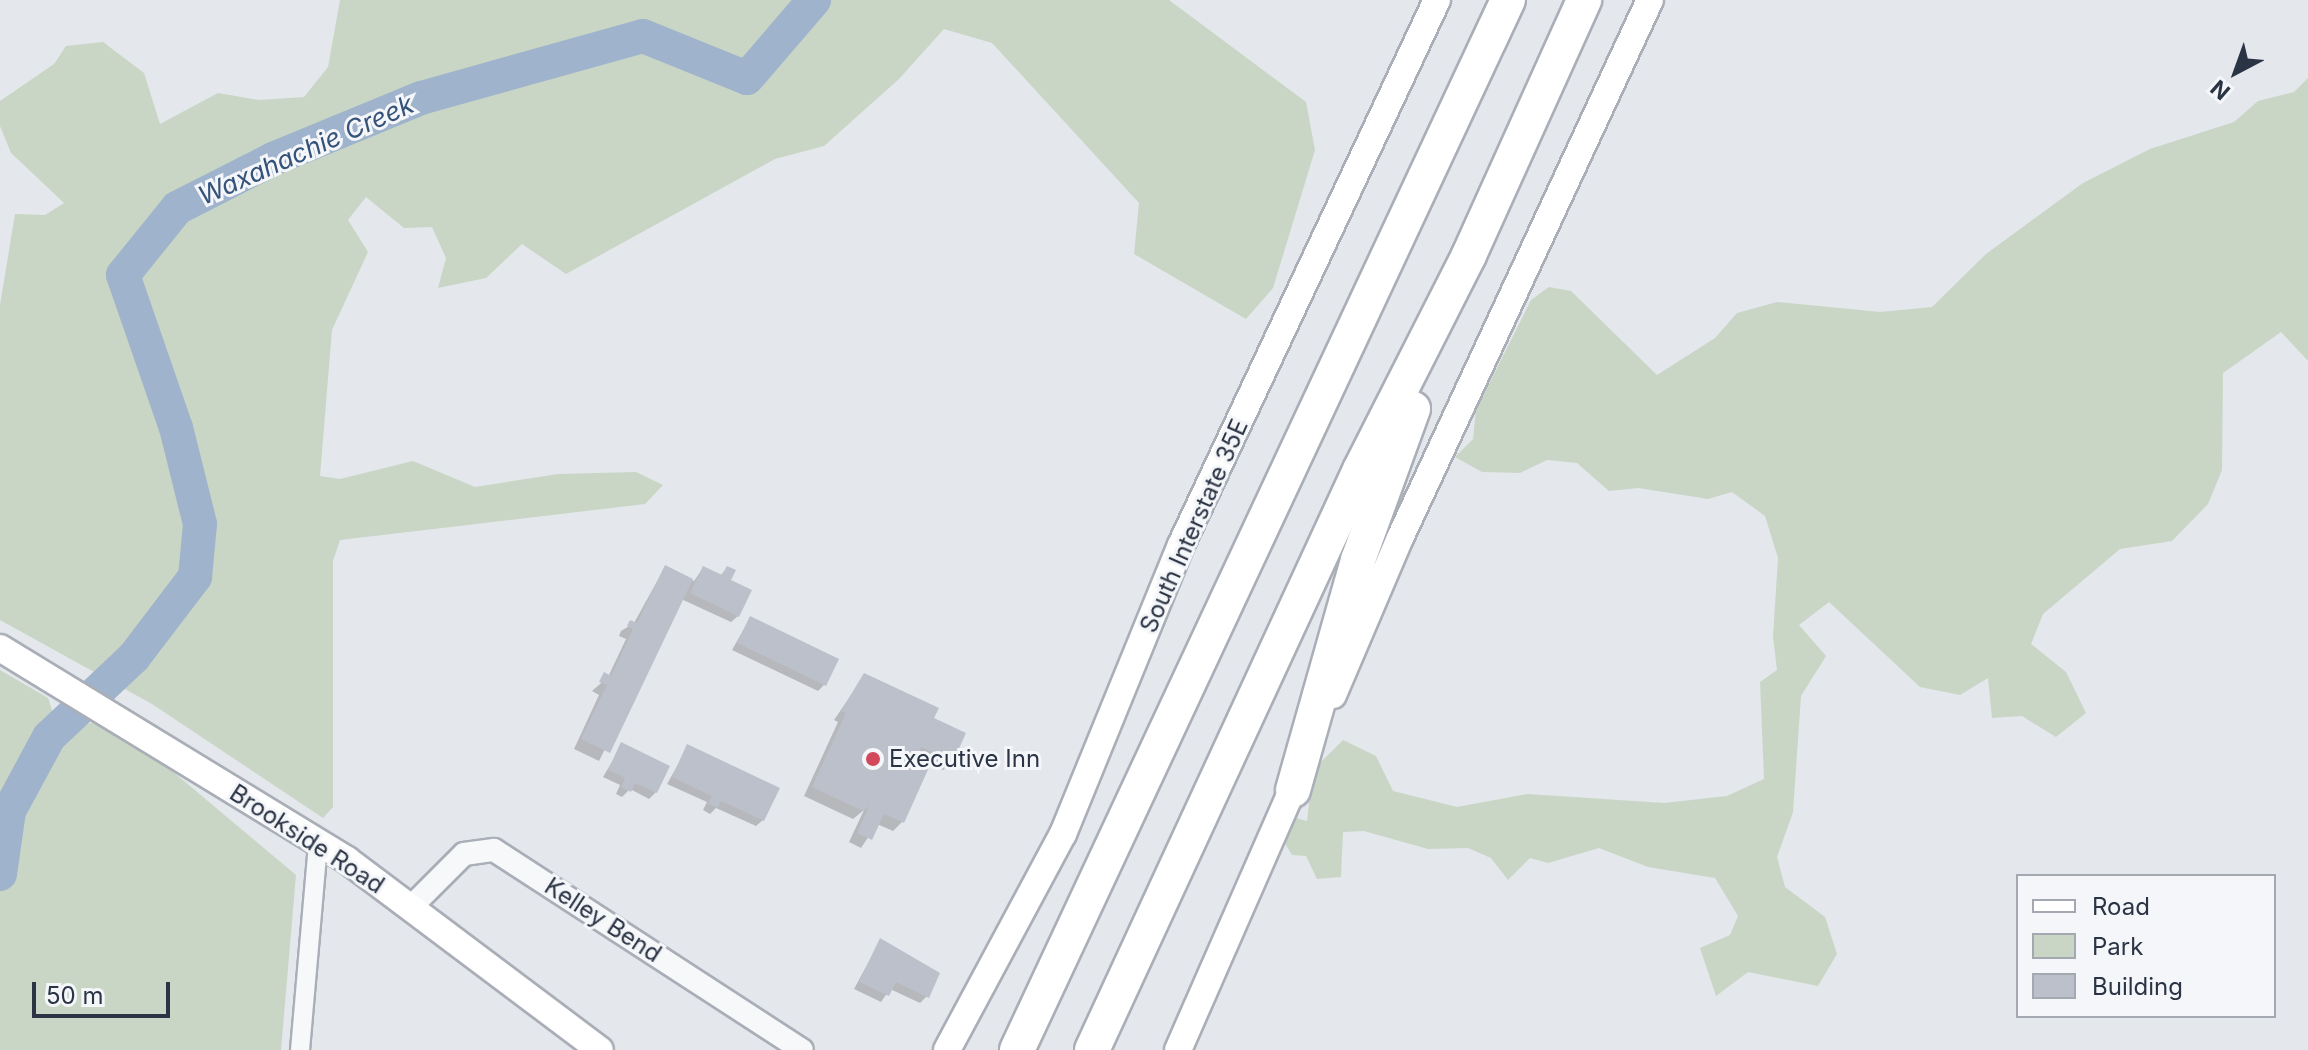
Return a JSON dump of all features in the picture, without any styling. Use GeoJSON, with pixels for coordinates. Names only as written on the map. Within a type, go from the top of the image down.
{"type":"FeatureCollection","features":[{"type":"Feature","properties":{"kind":"highway"},"geometry":{"type":"LineString","coordinates":[[1017,1050],[1508,0]]}},
{"type":"Feature","properties":{"kind":"highway"},"geometry":{"type":"LineString","coordinates":[[1092,1050],[1360,470],[1469,255],[1584,0]]}},
{"type":"Feature","properties":{"kind":"highway"},"geometry":{"type":"LineString","coordinates":[[1293,790],[1358,560],[1469,255]]}},
{"type":"Feature","properties":{"kind":"main road","name":"South Interstate 35E"},"geometry":{"type":"LineString","coordinates":[[947,1050],[1063,834],[1181,545],[1437,0]]}},
{"type":"Feature","properties":{"kind":"main road"},"geometry":{"type":"LineString","coordinates":[[1178,1050],[1400,538],[1650,0]]}},
{"type":"Feature","properties":{"kind":"main road","name":"Brookside Road"},"geometry":{"type":"LineString","coordinates":[[0,648],[318,843],[600,1050]]}},
{"type":"Feature","properties":{"kind":"street"},"geometry":{"type":"LineString","coordinates":[[300,1050],[318,843]]}},
{"type":"Feature","properties":{"kind":"street","name":"Kelley Bend"},"geometry":{"type":"LineString","coordinates":[[410,908],[464,854],[494,850],[802,1050]]}},
{"type":"Feature","properties":{"kind":"green space"},"geometry":{"type":"Polygon","coordinates":[[[340,0],[1169,0],[1306,102],[1315,150],[1273,288],[1246,319],[1134,254],[1139,203],[992,43],[944,29],[899,79],[824,146],[775,159],[566,274],[522,244],[486,278],[438,288],[446,258],[432,227],[404,228],[366,197],[348,220],[368,252],[332,330],[320,476],[340,479],[413,461],[475,487],[558,474],[636,472],[663,485],[645,504],[340,540],[333,561],[333,807],[323,818],[152,704],[0,620],[0,305],[15,214],[45,215],[64,203],[11,153],[0,126],[0,101],[54,64],[66,46],[103,42],[144,73],[160,124],[218,93],[259,100],[304,97],[328,67],[340,0]]]}},
{"type":"Feature","properties":{"kind":"green space"},"geometry":{"type":"Polygon","coordinates":[[[2308,78],[2308,361],[2281,332],[2223,373],[2222,470],[2208,504],[2172,541],[2120,549],[2043,614],[2031,644],[2066,672],[2086,713],[2056,737],[2022,716],[1992,718],[1988,678],[1960,695],[1920,687],[1829,602],[1799,625],[1826,656],[1801,696],[1793,812],[1777,857],[1785,887],[1825,917],[1837,954],[1818,986],[1748,972],[1716,996],[1700,948],[1730,935],[1738,916],[1715,878],[1648,867],[1599,848],[1548,863],[1530,858],[1508,880],[1491,858],[1468,848],[1428,849],[1364,831],[1343,832],[1341,877],[1317,879],[1306,856],[1292,855],[1281,837],[1292,817],[1307,821],[1313,770],[1343,740],[1376,756],[1393,791],[1457,807],[1528,794],[1664,803],[1727,796],[1764,779],[1760,682],[1777,670],[1773,637],[1778,558],[1765,516],[1732,492],[1708,499],[1638,488],[1609,491],[1577,463],[1547,460],[1520,473],[1482,472],[1455,457],[1473,439],[1476,410],[1531,300],[1549,287],[1571,291],[1657,375],[1715,338],[1737,313],[1777,302],[1880,312],[1932,307],[1986,254],[2083,183],[2150,149],[2234,122],[2258,101],[2294,92],[2308,78]]]}},
{"type":"Feature","properties":{"kind":"green space"},"geometry":{"type":"Polygon","coordinates":[[[0,670],[48,698],[59,730],[100,721],[165,765],[296,875],[281,1050],[0,1050],[0,670]]]}},
{"type":"Feature","properties":{"kind":"building"},"geometry":{"type":"Polygon","coordinates":[[[665,565],[693,579],[610,753],[581,739],[607,685],[599,682],[604,672],[611,676],[633,629],[627,626],[630,620],[637,623],[665,565]]]}},
{"type":"Feature","properties":{"kind":"building"},"geometry":{"type":"Polygon","coordinates":[[[703,566],[722,575],[727,566],[736,570],[731,580],[752,590],[739,617],[690,593],[703,566]]]}},
{"type":"Feature","properties":{"kind":"building"},"geometry":{"type":"Polygon","coordinates":[[[750,616],[839,659],[826,686],[737,643],[750,616]]]}},
{"type":"Feature","properties":{"kind":"building","name":"Executive Inn"},"geometry":{"type":"Polygon","coordinates":[[[864,673],[939,708],[934,718],[966,733],[953,762],[921,747],[916,757],[931,763],[904,823],[884,814],[872,840],[857,833],[869,806],[863,811],[812,787],[846,713],[841,711],[864,673]]]}},
{"type":"Feature","properties":{"kind":"building"},"geometry":{"type":"Polygon","coordinates":[[[621,742],[670,766],[657,793],[635,783],[631,792],[621,787],[625,778],[608,770],[621,742]]]}},
{"type":"Feature","properties":{"kind":"building"},"geometry":{"type":"Polygon","coordinates":[[[687,744],[780,788],[764,821],[721,801],[718,808],[708,804],[712,796],[672,777],[687,744]]]}},
{"type":"Feature","properties":{"kind":"building"},"geometry":{"type":"Polygon","coordinates":[[[880,938],[940,973],[929,998],[896,982],[889,996],[859,982],[880,938]]]}},
{"type":"Feature","properties":{"kind":"waterway","name":"Waxahachie Creek"},"geometry":{"type":"LineString","coordinates":[[0,874],[9,811],[49,737],[134,657],[195,577],[200,524],[176,428],[123,275],[177,208],[273,159],[421,98],[643,36],[747,78],[814,0]]}},
{"type":"Feature","properties":{"kind":"place","name":"Executive Inn"},"geometry":{"type":"Point","coordinates":[873,759]}}]}
